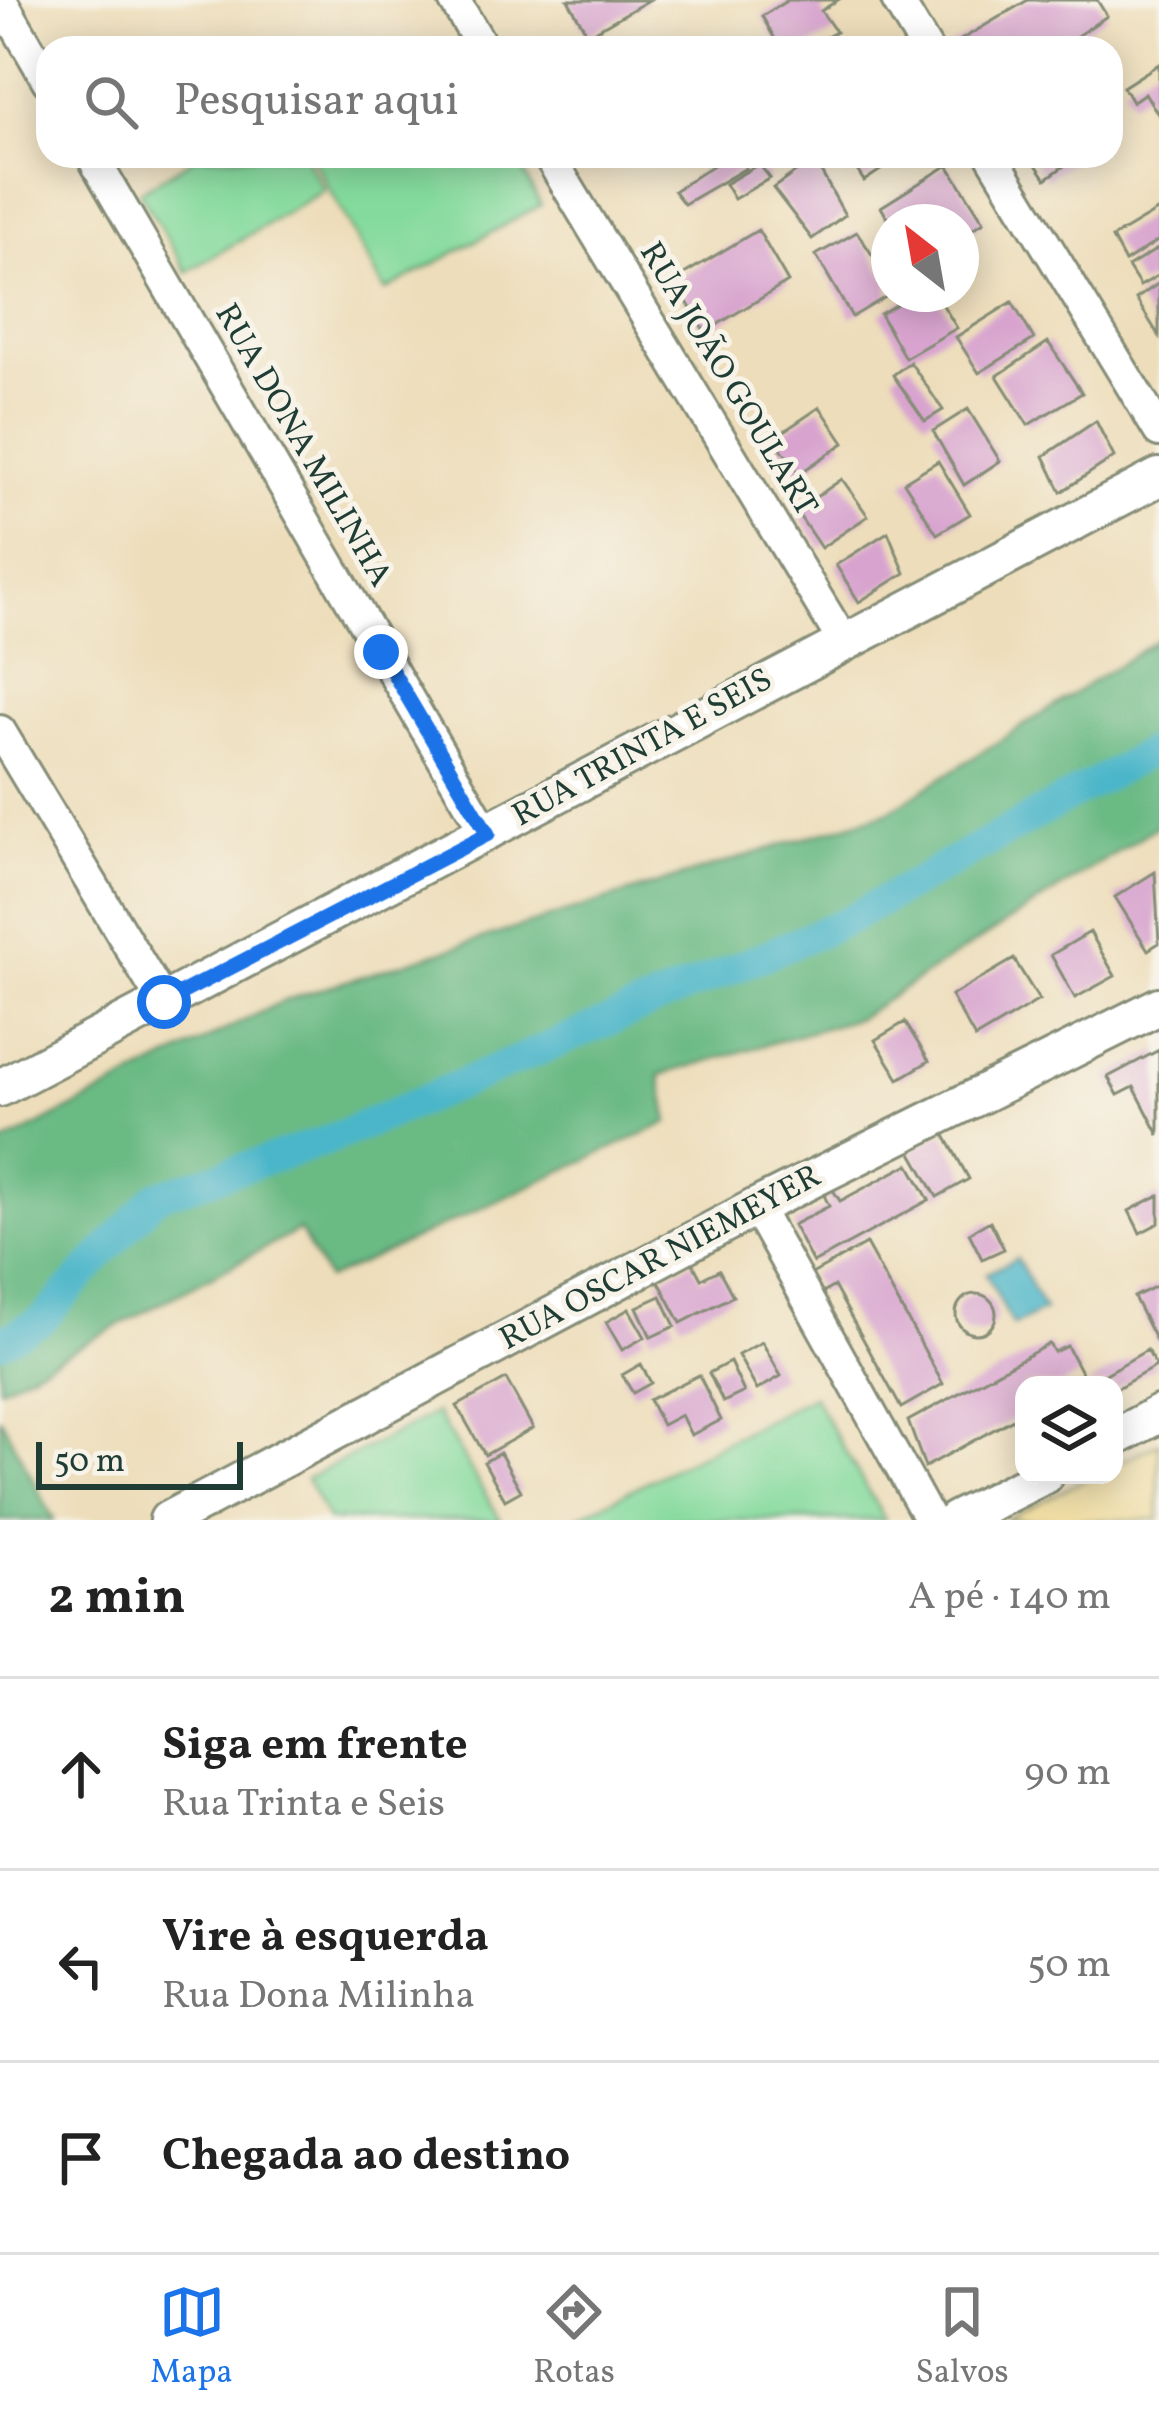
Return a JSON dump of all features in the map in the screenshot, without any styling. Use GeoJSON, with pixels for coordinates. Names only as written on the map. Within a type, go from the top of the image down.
{"type":"FeatureCollection","features":[{"type":"Feature","properties":{"kind":"street"},"geometry":{"type":"LineString","coordinates":[[1,0],[36,60]]}},
{"type":"Feature","properties":{"kind":"street"},"geometry":{"type":"LineString","coordinates":[[454,0],[476,36]]}},
{"type":"Feature","properties":{"kind":"street"},"geometry":{"type":"LineString","coordinates":[[897,0],[919,36]]}},
{"type":"Feature","properties":{"kind":"street","name":"RUA DONA MILINHA"},"geometry":{"type":"LineString","coordinates":[[99,168],[488,834]]}},
{"type":"Feature","properties":{"kind":"street","name":"RUA JOÃO GOULART"},"geometry":{"type":"LineString","coordinates":[[556,168],[843,641]]}},
{"type":"Feature","properties":{"kind":"street"},"geometry":{"type":"LineString","coordinates":[[999,168],[1159,431]]}},
{"type":"Feature","properties":{"kind":"street","name":"RUA TRINTA E SEIS"},"geometry":{"type":"LineString","coordinates":[[0,1088],[1159,477]]}},
{"type":"Feature","properties":{"kind":"street"},"geometry":{"type":"LineString","coordinates":[[0,731],[164,1002]]}},
{"type":"Feature","properties":{"kind":"street","name":"RUA OSCAR NIEMEYER"},"geometry":{"type":"LineString","coordinates":[[168,1520],[755,1207],[1159,1006]]}},
{"type":"Feature","properties":{"kind":"street"},"geometry":{"type":"LineString","coordinates":[[755,1207],[931,1520]]}},
{"type":"Feature","properties":{"kind":"street"},"geometry":{"type":"LineString","coordinates":[[1123,1433],[1159,1414]]}},
{"type":"Feature","properties":{"kind":"street"},"geometry":{"type":"LineString","coordinates":[[955,1520],[1027,1484]]}},
{"type":"Feature","properties":{"kind":"green space"},"geometry":{"type":"Polygon","coordinates":[[[178,168],[311,168],[324,190],[187,272],[139,192],[178,168]]]}},
{"type":"Feature","properties":{"kind":"green space"},"geometry":{"type":"Polygon","coordinates":[[[318,168],[521,168],[541,205],[385,291],[318,168]]]}},
{"type":"Feature","properties":{"kind":"green space"},"geometry":{"type":"Polygon","coordinates":[[[1159,639],[1159,825],[858,1018],[660,1075],[669,1122],[327,1279],[299,1230],[0,1388],[0,1145],[283,1001],[888,812],[1159,639]]]}},
{"type":"Feature","properties":{"kind":"green space"},"geometry":{"type":"Polygon","coordinates":[[[813,1396],[885,1520],[572,1520],[813,1396]]]}},
{"type":"Feature","properties":{"kind":"green space"},"geometry":{"type":"Polygon","coordinates":[[[436,1413],[501,1520],[328,1520],[306,1479],[436,1413]]]}},
{"type":"Feature","properties":{"kind":"green space"},"geometry":{"type":"Polygon","coordinates":[[[0,1417],[54,1520],[0,1520],[0,1417]]]}},
{"type":"Feature","properties":{"kind":"sand"},"geometry":{"type":"Polygon","coordinates":[[[1159,1443],[1159,1520],[1004,1520],[1076,1484],[1123,1484],[1123,1461],[1159,1443]]]}},
{"type":"Feature","properties":{"kind":"water"},"geometry":{"type":"Polygon","coordinates":[[[1017,1258],[1044,1310],[1013,1326],[986,1274],[1017,1258]]]}},
{"type":"Feature","properties":{"kind":"building"},"geometry":{"type":"Polygon","coordinates":[[[568,0],[649,0],[588,35],[568,0]]]}},
{"type":"Feature","properties":{"kind":"building"},"geometry":{"type":"Polygon","coordinates":[[[788,0],[838,0],[821,11],[836,32],[828,36],[773,36],[762,16],[788,0]]]}},
{"type":"Feature","properties":{"kind":"building"},"geometry":{"type":"Polygon","coordinates":[[[1028,0],[1097,0],[1107,16],[1077,36],[967,36],[1028,0]]]}},
{"type":"Feature","properties":{"kind":"building"},"geometry":{"type":"Polygon","coordinates":[[[1159,64],[1159,116],[1145,93],[1132,102],[1123,87],[1159,64]]]}},
{"type":"Feature","properties":{"kind":"building"},"geometry":{"type":"Polygon","coordinates":[[[709,168],[746,168],[684,204],[674,191],[709,168]]]}},
{"type":"Feature","properties":{"kind":"building"},"geometry":{"type":"Polygon","coordinates":[[[752,168],[762,168],[770,178],[734,199],[725,184],[752,168]]]}},
{"type":"Feature","properties":{"kind":"building"},"geometry":{"type":"Polygon","coordinates":[[[801,168],[819,168],[845,215],[812,239],[773,188],[801,168]]]}},
{"type":"Feature","properties":{"kind":"building"},"geometry":{"type":"Polygon","coordinates":[[[856,168],[884,168],[864,181],[856,168]]]}},
{"type":"Feature","properties":{"kind":"building"},"geometry":{"type":"Polygon","coordinates":[[[943,168],[950,168],[973,204],[886,204],[943,168]]]}},
{"type":"Feature","properties":{"kind":"building"},"geometry":{"type":"Polygon","coordinates":[[[1038,168],[1061,168],[1046,179],[1038,168]]]}},
{"type":"Feature","properties":{"kind":"building"},"geometry":{"type":"Polygon","coordinates":[[[1159,210],[1159,240],[1125,262],[1112,238],[1159,210]]]}},
{"type":"Feature","properties":{"kind":"building"},"geometry":{"type":"Polygon","coordinates":[[[758,230],[788,282],[705,332],[674,280],[758,230]]]}},
{"type":"Feature","properties":{"kind":"building"},"geometry":{"type":"Polygon","coordinates":[[[857,232],[871,253],[871,306],[852,317],[816,255],[857,232]]]}},
{"type":"Feature","properties":{"kind":"building"},"geometry":{"type":"Polygon","coordinates":[[[1159,248],[1159,275],[1140,286],[1128,267],[1159,248]]]}},
{"type":"Feature","properties":{"kind":"building"},"geometry":{"type":"Polygon","coordinates":[[[1159,283],[1159,336],[1136,299],[1159,283]]]}},
{"type":"Feature","properties":{"kind":"building"},"geometry":{"type":"Polygon","coordinates":[[[1012,302],[1034,339],[979,373],[956,337],[1012,302]]]}},
{"type":"Feature","properties":{"kind":"building"},"geometry":{"type":"Polygon","coordinates":[[[947,312],[957,328],[905,358],[880,314],[947,312]]]}},
{"type":"Feature","properties":{"kind":"building"},"geometry":{"type":"Polygon","coordinates":[[[1048,342],[1082,393],[1028,425],[997,376],[1048,342]]]}},
{"type":"Feature","properties":{"kind":"building"},"geometry":{"type":"Polygon","coordinates":[[[910,362],[943,410],[925,421],[893,375],[910,362]]]}},
{"type":"Feature","properties":{"kind":"building"},"geometry":{"type":"Polygon","coordinates":[[[820,407],[844,443],[799,474],[774,438],[820,407]]]}},
{"type":"Feature","properties":{"kind":"building"},"geometry":{"type":"Polygon","coordinates":[[[968,409],[1000,461],[964,485],[933,431],[968,409]]]}},
{"type":"Feature","properties":{"kind":"building"},"geometry":{"type":"Polygon","coordinates":[[[1096,421],[1114,457],[1061,492],[1044,456],[1096,421]]]}},
{"type":"Feature","properties":{"kind":"building"},"geometry":{"type":"Polygon","coordinates":[[[938,461],[970,514],[937,534],[904,482],[938,461]]]}},
{"type":"Feature","properties":{"kind":"building"},"geometry":{"type":"Polygon","coordinates":[[[842,479],[868,516],[821,548],[796,511],[842,479]]]}},
{"type":"Feature","properties":{"kind":"building"},"geometry":{"type":"Polygon","coordinates":[[[888,532],[905,573],[859,602],[836,565],[888,532]]]}},
{"type":"Feature","properties":{"kind":"building"},"geometry":{"type":"Polygon","coordinates":[[[1155,872],[1159,943],[1148,950],[1115,897],[1155,872]]]}},
{"type":"Feature","properties":{"kind":"building"},"geometry":{"type":"Polygon","coordinates":[[[1090,932],[1115,976],[1075,998],[1051,955],[1090,932]]]}},
{"type":"Feature","properties":{"kind":"building"},"geometry":{"type":"Polygon","coordinates":[[[1014,959],[1039,1000],[975,1038],[951,996],[1014,959]]]}},
{"type":"Feature","properties":{"kind":"building"},"geometry":{"type":"Polygon","coordinates":[[[905,1022],[929,1061],[899,1079],[875,1040],[905,1022]]]}},
{"type":"Feature","properties":{"kind":"building"},"geometry":{"type":"Polygon","coordinates":[[[1159,1050],[1159,1135],[1134,1087],[1118,1095],[1108,1077],[1159,1050]]]}},
{"type":"Feature","properties":{"kind":"building"},"geometry":{"type":"Polygon","coordinates":[[[943,1132],[969,1179],[937,1197],[911,1151],[943,1132]]]}},
{"type":"Feature","properties":{"kind":"building"},"geometry":{"type":"Polygon","coordinates":[[[909,1164],[929,1200],[813,1263],[793,1225],[829,1206],[824,1195],[833,1190],[840,1201],[909,1164]]]}},
{"type":"Feature","properties":{"kind":"building"},"geometry":{"type":"Polygon","coordinates":[[[1159,1195],[1159,1223],[1140,1233],[1129,1211],[1159,1195]]]}},
{"type":"Feature","properties":{"kind":"building"},"geometry":{"type":"Polygon","coordinates":[[[990,1221],[1004,1249],[982,1259],[969,1233],[990,1221]]]}},
{"type":"Feature","properties":{"kind":"building"},"geometry":{"type":"Polygon","coordinates":[[[866,1244],[943,1384],[901,1408],[834,1286],[821,1294],[810,1275],[866,1244]]]}},
{"type":"Feature","properties":{"kind":"building"},"geometry":{"type":"Polygon","coordinates":[[[692,1262],[701,1279],[719,1270],[733,1296],[681,1323],[658,1280],[692,1262]]]}},
{"type":"Feature","properties":{"kind":"building"},"geometry":{"type":"Polygon","coordinates":[[[1159,1285],[1159,1347],[1134,1297],[1159,1285]]]}},
{"type":"Feature","properties":{"kind":"building"},"geometry":{"type":"Polygon","coordinates":[[[976,1294],[990,1300],[996,1314],[990,1328],[976,1334],[962,1328],[956,1314],[962,1300],[976,1294]]]}},
{"type":"Feature","properties":{"kind":"building"},"geometry":{"type":"Polygon","coordinates":[[[661,1296],[675,1326],[651,1337],[637,1307],[661,1296]]]}},
{"type":"Feature","properties":{"kind":"building"},"geometry":{"type":"Polygon","coordinates":[[[629,1309],[645,1337],[622,1350],[606,1322],[629,1309]]]}},
{"type":"Feature","properties":{"kind":"building"},"geometry":{"type":"Polygon","coordinates":[[[762,1342],[781,1376],[757,1390],[738,1355],[762,1342]]]}},
{"type":"Feature","properties":{"kind":"building"},"geometry":{"type":"Polygon","coordinates":[[[1049,1344],[1054,1352],[1067,1346],[1082,1374],[1015,1376],[1015,1418],[925,1467],[908,1421],[1049,1344]]]}},
{"type":"Feature","properties":{"kind":"building"},"geometry":{"type":"Polygon","coordinates":[[[1147,1350],[1156,1366],[1123,1385],[1123,1376],[1102,1376],[1147,1350]]]}},
{"type":"Feature","properties":{"kind":"building"},"geometry":{"type":"Polygon","coordinates":[[[730,1362],[744,1392],[723,1402],[709,1373],[730,1362]]]}},
{"type":"Feature","properties":{"kind":"building"},"geometry":{"type":"Polygon","coordinates":[[[641,1364],[651,1383],[633,1393],[622,1375],[641,1364]]]}},
{"type":"Feature","properties":{"kind":"building"},"geometry":{"type":"Polygon","coordinates":[[[699,1375],[721,1420],[691,1435],[681,1415],[662,1425],[649,1400],[699,1375]]]}},
{"type":"Feature","properties":{"kind":"building"},"geometry":{"type":"Polygon","coordinates":[[[506,1379],[533,1428],[485,1455],[457,1406],[506,1379]]]}},
{"type":"Feature","properties":{"kind":"building"},"geometry":{"type":"Polygon","coordinates":[[[500,1453],[521,1491],[505,1500],[484,1462],[500,1453]]]}},
{"type":"Feature","properties":{"kind":"waterway"},"geometry":{"type":"LineString","coordinates":[[0,1342],[42,1320],[156,1196],[326,1141],[848,920],[1159,747]]}},
{"type":"Feature","properties":{"kind":"route"},"geometry":{"type":"LineString","coordinates":[[164,1002],[488,834],[381,652]]}}]}
